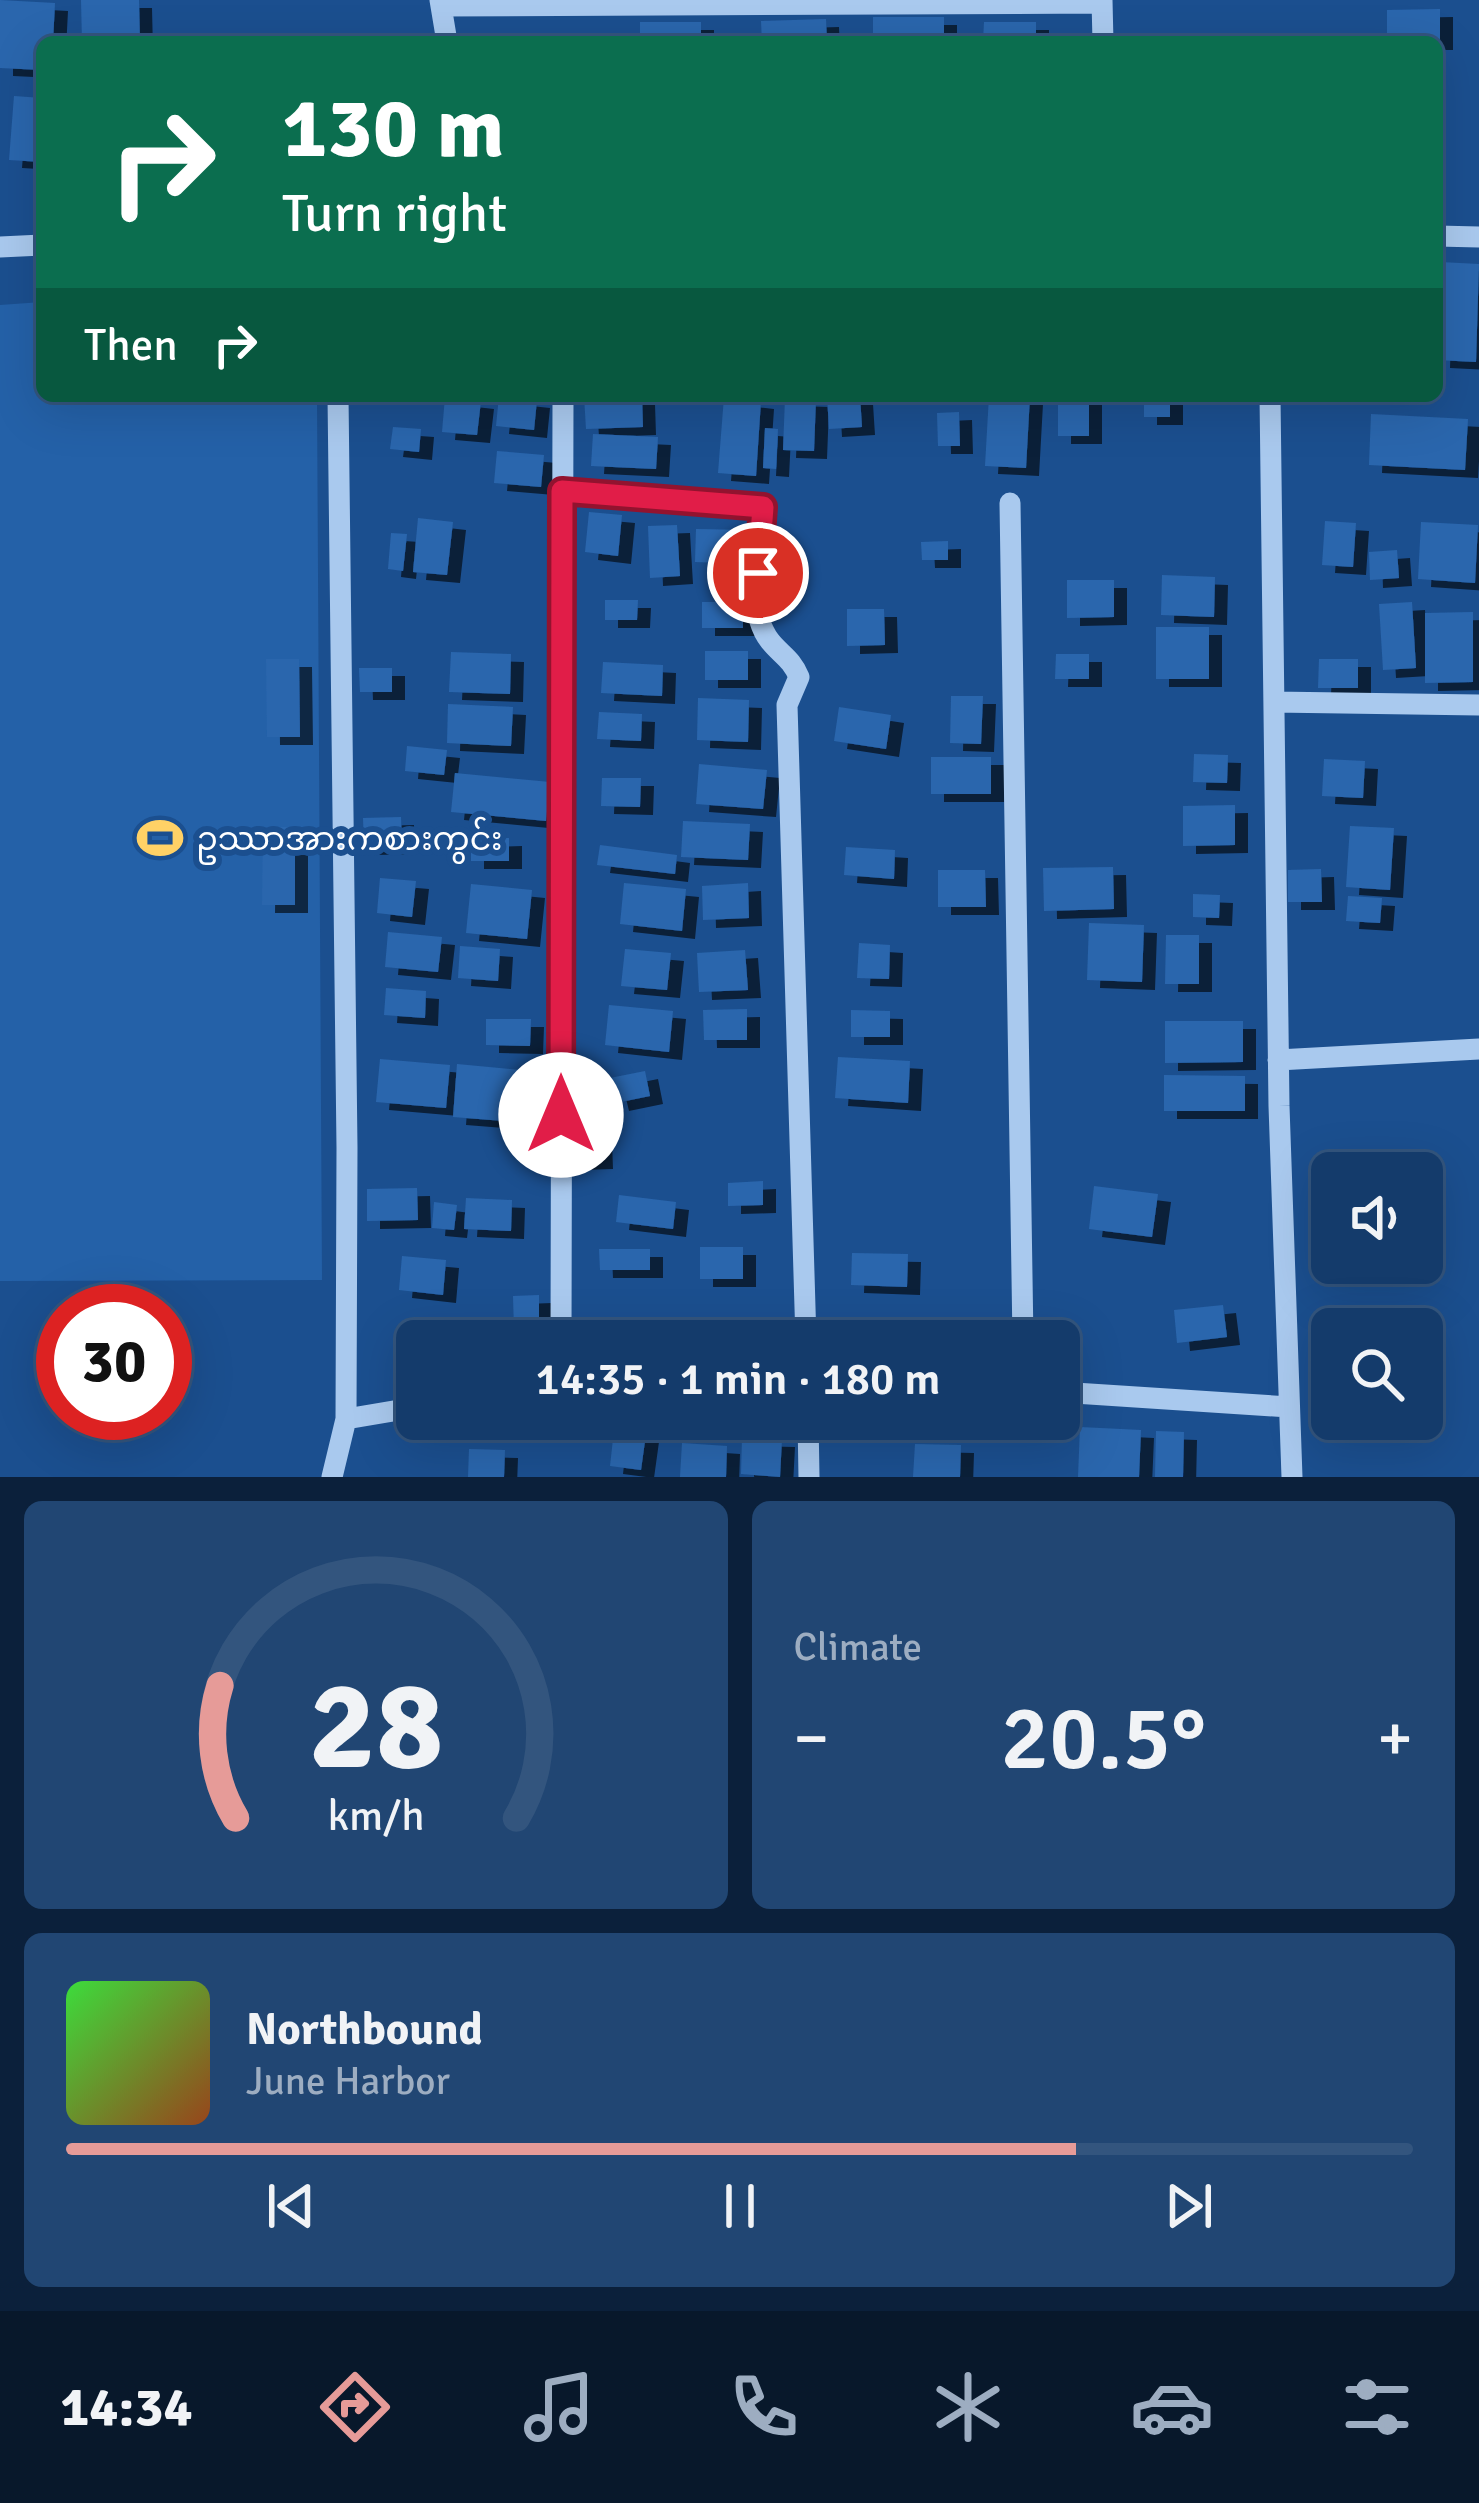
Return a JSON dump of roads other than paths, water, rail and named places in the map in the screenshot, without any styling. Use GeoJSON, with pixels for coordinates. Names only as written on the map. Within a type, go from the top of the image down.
{"type":"FeatureCollection","features":[{"type":"Feature","properties":{"kind":"street"},"geometry":{"type":"LineString","coordinates":[[447,36],[441,3],[1102,2],[1103,36]]}},
{"type":"Feature","properties":{"kind":"street"},"geometry":{"type":"LineString","coordinates":[[1443,236],[1479,237]]}},
{"type":"Feature","properties":{"kind":"street"},"geometry":{"type":"LineString","coordinates":[[0,248],[36,245]]}},
{"type":"Feature","properties":{"kind":"street"},"geometry":{"type":"LineString","coordinates":[[332,1477],[346,1418],[338,402]]}},
{"type":"Feature","properties":{"kind":"street"},"geometry":{"type":"LineString","coordinates":[[562,1320],[563,402]]}},
{"type":"Feature","properties":{"kind":"street"},"geometry":{"type":"LineString","coordinates":[[1270,402],[1278,1060],[1292,1477]]}},
{"type":"Feature","properties":{"kind":"street"},"geometry":{"type":"LineString","coordinates":[[562,491],[763,507],[756,606],[770,641],[789,654],[799,677],[787,705],[805,1320]]}},
{"type":"Feature","properties":{"kind":"street"},"geometry":{"type":"LineString","coordinates":[[1010,503],[1023,1320]]}},
{"type":"Feature","properties":{"kind":"street"},"geometry":{"type":"LineString","coordinates":[[1274,702],[1479,705]]}},
{"type":"Feature","properties":{"kind":"street"},"geometry":{"type":"LineString","coordinates":[[1278,1060],[1479,1049]]}},
{"type":"Feature","properties":{"kind":"street"},"geometry":{"type":"LineString","coordinates":[[1080,1393],[1289,1407]]}},
{"type":"Feature","properties":{"kind":"street"},"geometry":{"type":"LineString","coordinates":[[346,1418],[396,1410]]}},
{"type":"Feature","properties":{"kind":"street"},"geometry":{"type":"LineString","coordinates":[[808,1440],[809,1477]]}},
{"type":"Feature","properties":{"kind":"place","name":"ဥဿာ‌အားကစားကွင်း"},"geometry":{"type":"Point","coordinates":[160,838]}}]}
